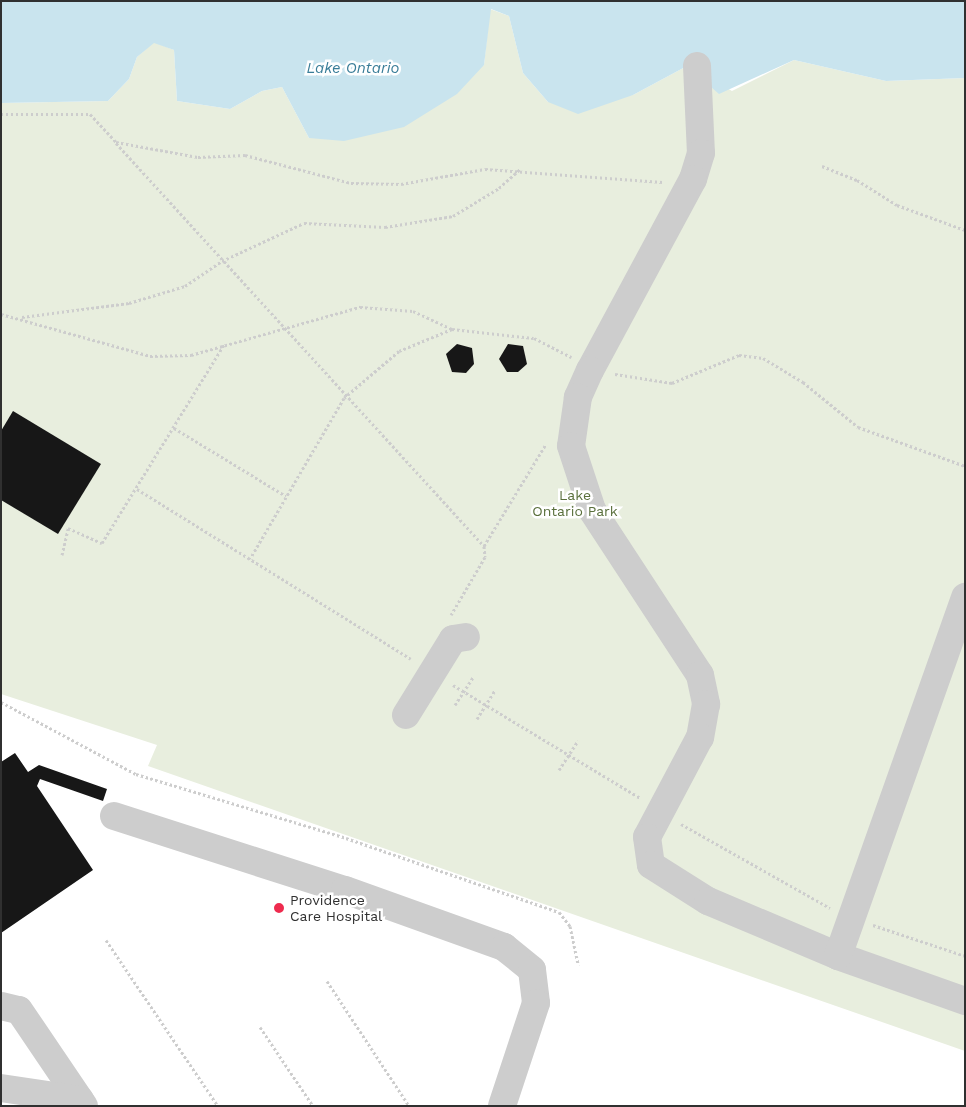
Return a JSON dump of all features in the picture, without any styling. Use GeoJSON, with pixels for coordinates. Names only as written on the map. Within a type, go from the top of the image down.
{"type":"FeatureCollection","features":[{"type":"Feature","properties":{"kind":"lane"},"geometry":{"type":"LineString","coordinates":[[698,66],[701,153],[693,178],[590,370],[578,397],[571,446],[592,510],[700,675],[706,704],[700,737],[659,810],[647,838],[651,865],[708,901],[838,956],[965,1001]]}},
{"type":"Feature","properties":{"kind":"lane"},"geometry":{"type":"LineString","coordinates":[[838,956],[965,597]]}},
{"type":"Feature","properties":{"kind":"lane"},"geometry":{"type":"LineString","coordinates":[[406,715],[432,672],[459,638]]}},
{"type":"Feature","properties":{"kind":"lane"},"geometry":{"type":"LineString","coordinates":[[114,816],[346,890],[504,946],[532,970],[536,1003],[502,1106]]}},
{"type":"Feature","properties":{"kind":"lane"},"geometry":{"type":"LineString","coordinates":[[1,1006],[19,1010],[82,1103]]}},
{"type":"Feature","properties":{"kind":"lane"},"geometry":{"type":"LineString","coordinates":[[1,1088],[82,1103]]}},
{"type":"Feature","properties":{"kind":"path"},"geometry":{"type":"LineString","coordinates":[[1,114],[90,114],[344,398],[484,546]]}},
{"type":"Feature","properties":{"kind":"path"},"geometry":{"type":"LineString","coordinates":[[116,142],[198,157],[245,155],[351,183],[401,184],[485,169],[520,169],[660,182],[693,178]]}},
{"type":"Feature","properties":{"kind":"path"},"geometry":{"type":"LineString","coordinates":[[822,166],[857,180],[897,205],[965,230]]}},
{"type":"Feature","properties":{"kind":"path"},"geometry":{"type":"LineString","coordinates":[[19,317],[129,303],[185,286],[222,261],[304,223],[385,226],[453,216],[499,188],[520,169]]}},
{"type":"Feature","properties":{"kind":"path"},"geometry":{"type":"LineString","coordinates":[[1,314],[19,317],[107,347],[150,356],[191,355],[282,327],[360,307],[413,311],[452,330],[534,338],[564,351],[590,370],[672,383],[738,355],[763,358],[803,382],[858,427],[965,466]]}},
{"type":"Feature","properties":{"kind":"path"},"geometry":{"type":"LineString","coordinates":[[250,559],[344,398],[400,351],[452,330]]}},
{"type":"Feature","properties":{"kind":"path"},"geometry":{"type":"LineString","coordinates":[[62,555],[68,528],[102,543],[137,489],[224,344]]}},
{"type":"Feature","properties":{"kind":"path"},"geometry":{"type":"LineString","coordinates":[[174,428],[286,496]]}},
{"type":"Feature","properties":{"kind":"path"},"geometry":{"type":"LineString","coordinates":[[459,638],[446,624],[485,556],[484,546],[548,440]]}},
{"type":"Feature","properties":{"kind":"path"},"geometry":{"type":"LineString","coordinates":[[137,489],[464,692],[810,900],[852,917],[965,956]]}},
{"type":"Feature","properties":{"kind":"path"},"geometry":{"type":"LineString","coordinates":[[455,705],[473,676]]}},
{"type":"Feature","properties":{"kind":"path"},"geometry":{"type":"LineString","coordinates":[[477,719],[495,690]]}},
{"type":"Feature","properties":{"kind":"path"},"geometry":{"type":"LineString","coordinates":[[1,702],[136,774],[355,841],[559,912],[570,926],[578,965]]}},
{"type":"Feature","properties":{"kind":"path"},"geometry":{"type":"LineString","coordinates":[[559,770],[578,741]]}},
{"type":"Feature","properties":{"kind":"path"},"geometry":{"type":"LineString","coordinates":[[106,940],[218,1106]]}},
{"type":"Feature","properties":{"kind":"path"},"geometry":{"type":"LineString","coordinates":[[327,981],[410,1106]]}},
{"type":"Feature","properties":{"kind":"path"},"geometry":{"type":"LineString","coordinates":[[260,1027],[313,1106]]}},
{"type":"Feature","properties":{"kind":"green space","name":"Lake Ontario Park"},"geometry":{"type":"Polygon","coordinates":[[[490,9],[509,16],[523,73],[548,102],[633,95],[687,66],[732,91],[794,60],[886,81],[965,78],[965,1051],[148,766],[157,745],[1,694],[1,103],[108,101],[129,79],[137,57],[154,42],[174,50],[177,101],[230,109],[262,91],[282,87],[309,138],[484,65],[490,9]]]}},
{"type":"Feature","properties":{"kind":"water","name":"Lake Ontario"},"geometry":{"type":"Polygon","coordinates":[[[1,1],[965,1],[965,78],[886,81],[794,60],[719,94],[687,66],[633,95],[578,114],[548,102],[523,73],[509,16],[491,9],[484,65],[457,94],[404,127],[344,141],[309,138],[282,87],[262,91],[230,109],[177,101],[174,50],[154,43],[137,57],[129,79],[108,101],[1,103],[1,1]]]}},
{"type":"Feature","properties":{"kind":"building"},"geometry":{"type":"Polygon","coordinates":[[[457,344],[472,348],[474,364],[466,373],[452,372],[446,354],[457,344]]]}},
{"type":"Feature","properties":{"kind":"building"},"geometry":{"type":"Polygon","coordinates":[[[508,344],[523,346],[527,364],[518,372],[507,372],[499,359],[508,344]]]}},
{"type":"Feature","properties":{"kind":"building"},"geometry":{"type":"Polygon","coordinates":[[[13,411],[101,464],[58,534],[1,500],[1,431],[13,411]]]}},
{"type":"Feature","properties":{"kind":"building"},"geometry":{"type":"Polygon","coordinates":[[[15,753],[28,772],[39,765],[107,789],[103,801],[40,779],[37,786],[93,870],[1,933],[1,762],[15,753]]]}},
{"type":"Feature","properties":{"kind":"place","name":"Providence Care Hospital"},"geometry":{"type":"Point","coordinates":[279,908]}}]}
